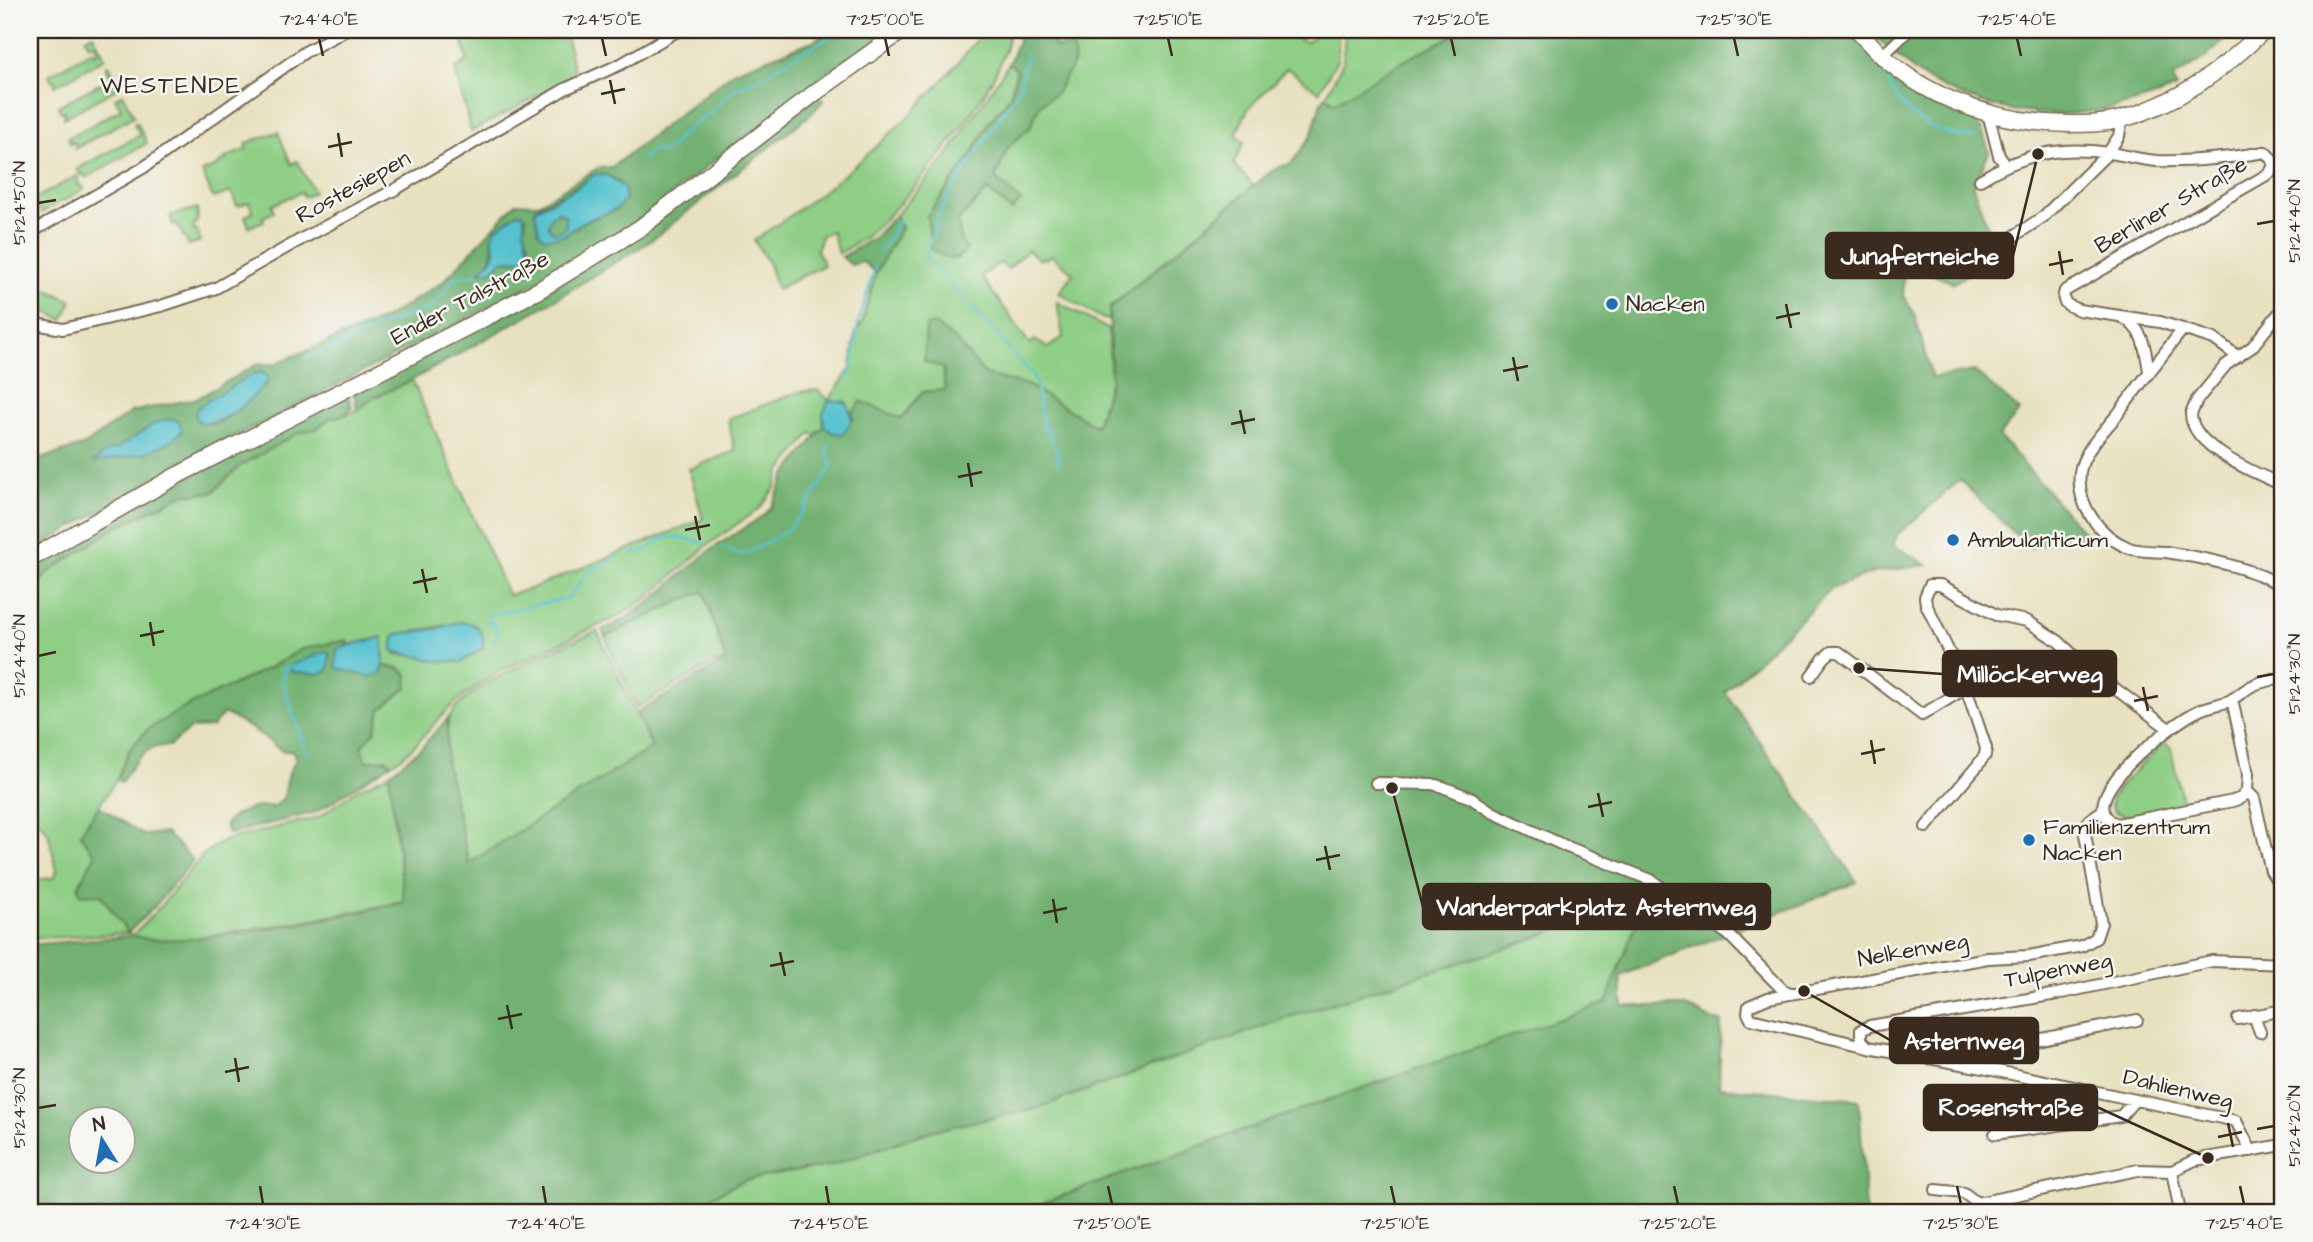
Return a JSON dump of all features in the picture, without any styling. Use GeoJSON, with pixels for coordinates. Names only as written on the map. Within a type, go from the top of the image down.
{"type":"FeatureCollection","features":[{"type":"Feature","properties":{"kind":"main road","name":"Ender Talstraße"},"geometry":{"type":"LineString","coordinates":[[30,559],[178,475],[539,290],[640,228],[816,92],[903,30]]}},
{"type":"Feature","properties":{"kind":"main road"},"geometry":{"type":"LineString","coordinates":[[1858,30],[1882,56],[1928,89],[1967,108],[2049,123],[2098,123],[2123,118],[2180,96],[2231,61],[2264,30]]}},
{"type":"Feature","properties":{"kind":"street"},"geometry":{"type":"LineString","coordinates":[[30,233],[143,168],[305,52],[346,30]]}},
{"type":"Feature","properties":{"kind":"street","name":"Rostesiepen"},"geometry":{"type":"LineString","coordinates":[[30,323],[65,329],[161,306],[216,288],[396,189],[565,89],[621,64],[679,30]]}},
{"type":"Feature","properties":{"kind":"street"},"geometry":{"type":"LineString","coordinates":[[1882,56],[1905,34],[1904,30]]}},
{"type":"Feature","properties":{"kind":"street"},"geometry":{"type":"LineString","coordinates":[[1988,113],[1999,156],[2005,164]]}},
{"type":"Feature","properties":{"kind":"street"},"geometry":{"type":"LineString","coordinates":[[2002,244],[2042,217],[2108,153],[2119,136],[2123,118]]}},
{"type":"Feature","properties":{"kind":"street","name":"Berliner Straße"},"geometry":{"type":"LineString","coordinates":[[1980,180],[2005,164],[2038,154],[2067,150],[2108,153],[2153,161],[2226,158],[2264,152],[2274,165],[2270,173],[2065,291],[2063,296],[2063,302],[2079,310],[2160,321],[2214,339],[2237,356]]}},
{"type":"Feature","properties":{"kind":"street"},"geometry":{"type":"LineString","coordinates":[[2283,308],[2252,347],[2226,365],[2194,404],[2190,414],[2192,425],[2203,438],[2229,458],[2283,485]]}},
{"type":"Feature","properties":{"kind":"street"},"geometry":{"type":"LineString","coordinates":[[2118,315],[2133,323],[2144,339],[2149,371]]}},
{"type":"Feature","properties":{"kind":"street"},"geometry":{"type":"LineString","coordinates":[[2183,329],[2149,371],[2084,462],[2080,470],[2085,508],[2103,531],[2129,548],[2186,555],[2237,567],[2283,587]]}},
{"type":"Feature","properties":{"kind":"street"},"geometry":{"type":"LineString","coordinates":[[1926,827],[1985,755],[1984,742],[1966,688],[1926,604],[1925,597],[1930,584],[1940,585],[1996,615],[2027,621],[2058,641],[2085,666],[2169,729]]}},
{"type":"Feature","properties":{"kind":"street"},"geometry":{"type":"LineString","coordinates":[[1811,676],[1831,652],[1839,652],[1922,715],[1966,688]]}},
{"type":"Feature","properties":{"kind":"street"},"geometry":{"type":"LineString","coordinates":[[2232,699],[2248,774],[2246,791],[2241,798],[2117,824],[2107,819],[2102,811],[2102,802],[2115,780],[2169,729],[2198,711],[2232,699],[2252,686],[2283,678]]}},
{"type":"Feature","properties":{"kind":"street"},"geometry":{"type":"LineString","coordinates":[[1376,783],[1432,784],[1443,787],[1471,798],[1492,812],[1565,846],[1651,880],[1729,935],[1784,991],[1792,993]]}},
{"type":"Feature","properties":{"kind":"street"},"geometry":{"type":"LineString","coordinates":[[2246,791],[2254,798],[2271,871],[2283,889]]}},
{"type":"Feature","properties":{"kind":"street","name":"Nelkenweg"},"geometry":{"type":"LineString","coordinates":[[1751,1019],[1749,1006],[1792,993],[1988,958],[2029,956],[2082,946],[2096,938],[2101,923],[2085,834],[2089,820],[2102,811]]}},
{"type":"Feature","properties":{"kind":"street","name":"Tulpenweg"},"geometry":{"type":"LineString","coordinates":[[1868,1047],[1861,1040],[1861,1030],[1870,1026],[2057,994],[2213,961],[2283,964]]}},
{"type":"Feature","properties":{"kind":"street"},"geometry":{"type":"LineString","coordinates":[[2238,1019],[2283,1010]]}},
{"type":"Feature","properties":{"kind":"street"},"geometry":{"type":"LineString","coordinates":[[2254,1015],[2260,1032]]}},
{"type":"Feature","properties":{"kind":"street","name":"Dahlienweg"},"geometry":{"type":"LineString","coordinates":[[1751,1019],[1868,1047],[2236,1121],[2251,1151]]}},
{"type":"Feature","properties":{"kind":"street"},"geometry":{"type":"LineString","coordinates":[[1978,1067],[1991,1051],[2000,1047],[2137,1020]]}},
{"type":"Feature","properties":{"kind":"street"},"geometry":{"type":"LineString","coordinates":[[1995,1133],[2121,1116],[2134,1101]]}},
{"type":"Feature","properties":{"kind":"street"},"geometry":{"type":"LineString","coordinates":[[1936,1191],[1964,1193],[1978,1203],[2138,1170],[2172,1171],[2195,1160],[2280,1148]]}},
{"type":"Feature","properties":{"kind":"street"},"geometry":{"type":"LineString","coordinates":[[2172,1171],[2180,1212]]}},
{"type":"Feature","properties":{"kind":"green space"},"geometry":{"type":"Polygon","coordinates":[[[461,30],[565,30],[575,76],[471,132],[455,69],[467,61],[461,30]]]}},
{"type":"Feature","properties":{"kind":"green space"},"geometry":{"type":"Polygon","coordinates":[[[830,30],[890,30],[809,86],[638,221],[534,284],[174,468],[30,552],[30,462],[85,445],[131,412],[198,398],[256,365],[274,364],[384,319],[443,282],[516,203],[538,204],[598,168],[612,167],[735,71],[813,41],[830,30]],[[600,174],[537,207],[535,210],[539,233],[564,235],[582,223],[617,209],[620,183],[600,174]],[[526,217],[492,237],[492,256],[480,272],[493,270],[501,261],[515,261],[530,249],[524,229],[526,217]],[[267,383],[197,421],[211,424],[219,422],[231,415],[267,383]]]}},
{"type":"Feature","properties":{"kind":"green space"},"geometry":{"type":"Polygon","coordinates":[[[985,30],[1008,30],[1005,51],[976,107],[930,168],[886,218],[858,242],[838,254],[832,231],[821,236],[817,250],[824,265],[777,289],[769,264],[754,240],[818,195],[879,144],[934,89],[985,30]]]}},
{"type":"Feature","properties":{"kind":"green space"},"geometry":{"type":"Polygon","coordinates":[[[1017,30],[1050,30],[1054,47],[1072,47],[1075,60],[1057,92],[1039,106],[1030,128],[1009,146],[995,178],[1021,201],[1012,211],[987,190],[958,221],[961,241],[967,249],[954,259],[947,258],[932,250],[927,216],[970,158],[989,122],[1010,97],[1017,70],[1009,63],[1018,41],[1017,30]]]}},
{"type":"Feature","properties":{"kind":"green space"},"geometry":{"type":"Polygon","coordinates":[[[1050,30],[1306,30],[1299,39],[1306,42],[1324,30],[1339,30],[1337,60],[1319,92],[1287,68],[1248,109],[1236,134],[1244,142],[1234,164],[1253,186],[1109,308],[1109,319],[1103,319],[1059,293],[1073,273],[1051,255],[1040,260],[1028,250],[1008,269],[1000,263],[981,276],[1030,344],[1035,340],[1048,348],[1063,337],[1057,302],[1108,329],[1111,379],[1096,426],[1029,386],[986,375],[957,342],[943,368],[945,390],[922,392],[902,419],[862,402],[852,414],[846,402],[823,413],[824,426],[815,435],[811,433],[780,472],[775,488],[760,508],[709,544],[650,596],[621,615],[502,670],[473,689],[448,710],[409,751],[391,764],[387,759],[366,762],[361,747],[375,731],[380,710],[407,687],[399,668],[384,666],[382,638],[347,645],[347,641],[302,649],[148,729],[129,750],[117,779],[80,834],[96,855],[78,887],[100,894],[128,933],[30,939],[30,880],[53,878],[57,871],[48,832],[36,818],[30,799],[30,605],[36,587],[46,574],[115,528],[182,495],[213,492],[240,466],[298,433],[316,429],[330,418],[357,410],[373,398],[412,380],[508,595],[530,589],[703,519],[689,469],[735,451],[728,419],[798,392],[817,390],[829,400],[851,368],[855,334],[862,323],[876,273],[901,228],[895,216],[946,158],[1009,63],[1017,70],[1010,97],[989,122],[970,158],[927,216],[961,241],[958,221],[988,190],[1020,201],[995,179],[1009,146],[1030,128],[1039,106],[1057,92],[1050,30]],[[460,622],[394,637],[393,651],[396,654],[437,661],[460,622]]]}},
{"type":"Feature","properties":{"kind":"green space"},"geometry":{"type":"Polygon","coordinates":[[[1345,30],[1463,30],[1400,63],[1334,103],[1326,96],[1343,62],[1345,30]]]}},
{"type":"Feature","properties":{"kind":"green space"},"geometry":{"type":"Polygon","coordinates":[[[1463,30],[1851,30],[1919,94],[1965,115],[1982,129],[1989,152],[1973,187],[1998,253],[1954,283],[1927,272],[1904,270],[1903,296],[1914,313],[1932,378],[1974,371],[2020,411],[1999,436],[2085,534],[2029,548],[1960,480],[1897,535],[1893,545],[1927,565],[1872,573],[1833,588],[1725,692],[1857,882],[1620,976],[1623,1006],[1686,1006],[1710,1019],[1721,1021],[1719,1087],[1859,1100],[1866,1212],[1018,1212],[1606,1003],[1647,894],[1515,945],[1286,1018],[1035,1109],[930,1131],[829,1166],[744,1180],[682,1212],[30,1212],[30,945],[131,934],[149,939],[218,936],[401,903],[404,900],[389,774],[422,747],[448,718],[446,762],[469,863],[652,747],[636,713],[726,660],[704,592],[605,637],[602,630],[633,614],[711,550],[765,514],[771,508],[785,476],[824,426],[829,431],[853,420],[852,414],[861,401],[902,419],[922,392],[945,390],[943,368],[924,361],[926,326],[935,324],[957,342],[986,375],[1029,386],[1096,426],[1111,379],[1109,309],[1274,169],[1291,164],[1311,136],[1321,102],[1326,96],[1334,103],[1400,63],[1463,30]]]}},
{"type":"Feature","properties":{"kind":"green space"},"geometry":{"type":"Polygon","coordinates":[[[1868,30],[2236,30],[2205,58],[2173,78],[2177,88],[2114,107],[2053,114],[2022,112],[1992,105],[1930,81],[1868,30]]]}},
{"type":"Feature","properties":{"kind":"green space"},"geometry":{"type":"Polygon","coordinates":[[[93,34],[105,58],[55,86],[55,80],[52,81],[49,75],[92,51],[94,54],[98,51],[94,43],[89,45],[85,38],[93,34]]]}},
{"type":"Feature","properties":{"kind":"green space"},"geometry":{"type":"Polygon","coordinates":[[[109,65],[120,87],[64,118],[65,111],[61,112],[58,106],[111,78],[106,66],[109,65]]]}},
{"type":"Feature","properties":{"kind":"green space"},"geometry":{"type":"Polygon","coordinates":[[[123,94],[134,116],[74,149],[76,145],[74,142],[71,144],[68,138],[121,109],[115,98],[123,94]]]}},
{"type":"Feature","properties":{"kind":"green space"},"geometry":{"type":"Polygon","coordinates":[[[819,97],[824,100],[810,115],[649,242],[546,305],[412,380],[373,398],[357,410],[354,390],[541,296],[819,97]]]}},
{"type":"Feature","properties":{"kind":"green space"},"geometry":{"type":"Polygon","coordinates":[[[137,122],[147,143],[86,178],[81,175],[77,169],[140,135],[134,124],[137,122]]]}},
{"type":"Feature","properties":{"kind":"green space"},"geometry":{"type":"Polygon","coordinates":[[[278,132],[291,164],[297,161],[314,192],[304,197],[301,192],[272,205],[274,212],[263,217],[264,221],[249,227],[245,216],[253,212],[249,202],[237,206],[231,192],[213,198],[202,172],[247,149],[246,143],[278,132]]]}},
{"type":"Feature","properties":{"kind":"green space"},"geometry":{"type":"Polygon","coordinates":[[[77,176],[80,181],[77,183],[84,189],[41,213],[34,199],[77,176]]]}},
{"type":"Feature","properties":{"kind":"green space"},"geometry":{"type":"Polygon","coordinates":[[[197,208],[198,219],[193,228],[194,231],[197,230],[201,241],[189,246],[177,224],[173,225],[170,216],[197,208]]]}},
{"type":"Feature","properties":{"kind":"green space"},"geometry":{"type":"Polygon","coordinates":[[[557,212],[564,215],[567,222],[564,229],[557,232],[550,229],[547,222],[550,215],[557,212]]]}},
{"type":"Feature","properties":{"kind":"green space"},"geometry":{"type":"Polygon","coordinates":[[[895,216],[901,228],[876,273],[863,262],[851,265],[842,257],[873,238],[895,216]]]}},
{"type":"Feature","properties":{"kind":"green space"},"geometry":{"type":"Polygon","coordinates":[[[31,282],[72,301],[63,320],[30,304],[31,282]]]}},
{"type":"Feature","properties":{"kind":"green space"},"geometry":{"type":"Polygon","coordinates":[[[342,396],[349,398],[352,407],[345,415],[330,418],[316,429],[298,433],[240,466],[213,492],[182,495],[114,528],[46,574],[36,587],[30,605],[30,567],[180,482],[342,396]]]}},
{"type":"Feature","properties":{"kind":"green space"},"geometry":{"type":"Polygon","coordinates":[[[704,592],[726,661],[718,665],[716,662],[637,707],[605,637],[704,592]]]}},
{"type":"Feature","properties":{"kind":"green space"},"geometry":{"type":"Polygon","coordinates":[[[597,631],[652,747],[469,863],[446,757],[448,721],[455,708],[490,682],[597,631]]]}},
{"type":"Feature","properties":{"kind":"green space"},"geometry":{"type":"Polygon","coordinates":[[[347,640],[347,645],[337,650],[356,670],[373,675],[381,673],[384,666],[399,668],[408,675],[407,687],[380,710],[375,731],[361,747],[366,761],[387,759],[391,764],[316,812],[228,834],[225,825],[234,816],[254,808],[274,807],[279,803],[296,760],[293,751],[282,751],[253,729],[224,713],[212,727],[191,728],[169,746],[160,746],[146,752],[121,783],[117,779],[129,750],[148,729],[302,649],[347,640]]]}},
{"type":"Feature","properties":{"kind":"green space"},"geometry":{"type":"Polygon","coordinates":[[[2165,743],[2171,749],[2183,805],[2126,816],[2114,812],[2112,797],[2124,781],[2165,743]]]}},
{"type":"Feature","properties":{"kind":"green space"},"geometry":{"type":"Polygon","coordinates":[[[389,774],[404,901],[188,939],[158,940],[133,935],[204,854],[225,840],[319,817],[358,789],[389,774]]]}},
{"type":"Feature","properties":{"kind":"green space"},"geometry":{"type":"Polygon","coordinates":[[[99,806],[143,835],[166,833],[193,860],[155,906],[128,933],[100,894],[81,895],[78,887],[95,855],[80,834],[99,806]]]}},
{"type":"Feature","properties":{"kind":"green space"},"geometry":{"type":"Polygon","coordinates":[[[1648,893],[1607,1003],[1018,1212],[682,1212],[744,1180],[829,1166],[930,1131],[1035,1109],[1286,1018],[1515,945],[1648,893]]]}},
{"type":"Feature","properties":{"kind":"water"},"geometry":{"type":"Polygon","coordinates":[[[594,175],[609,176],[624,188],[625,200],[617,209],[581,223],[564,235],[545,238],[539,233],[535,210],[578,187],[594,175]],[[560,212],[552,215],[548,225],[552,232],[562,231],[566,226],[566,217],[560,212]]]}},
{"type":"Feature","properties":{"kind":"water"},"geometry":{"type":"Polygon","coordinates":[[[517,213],[524,214],[524,229],[530,253],[522,259],[501,261],[493,270],[479,273],[493,257],[495,251],[492,237],[496,229],[517,213]]]}},
{"type":"Feature","properties":{"kind":"water"},"geometry":{"type":"Polygon","coordinates":[[[262,372],[268,378],[266,383],[235,412],[216,421],[197,421],[195,413],[199,406],[255,373],[262,372]]]}},
{"type":"Feature","properties":{"kind":"water"},"geometry":{"type":"Polygon","coordinates":[[[829,400],[846,402],[848,407],[850,423],[842,434],[833,433],[824,426],[823,413],[829,400]]]}},
{"type":"Feature","properties":{"kind":"water"},"geometry":{"type":"Polygon","coordinates":[[[170,419],[179,421],[182,431],[164,445],[129,457],[93,462],[157,422],[170,419]]]}},
{"type":"Feature","properties":{"kind":"water"},"geometry":{"type":"Polygon","coordinates":[[[460,622],[475,626],[483,637],[483,648],[461,662],[437,661],[393,651],[394,637],[397,634],[435,629],[460,622]]]}},
{"type":"Feature","properties":{"kind":"water"},"geometry":{"type":"Polygon","coordinates":[[[382,637],[384,666],[381,673],[371,677],[336,666],[337,650],[382,637]]]}},
{"type":"Feature","properties":{"kind":"water"},"geometry":{"type":"Polygon","coordinates":[[[327,651],[330,656],[328,671],[318,674],[292,672],[290,666],[327,651]]]}},
{"type":"Feature","properties":{"kind":"waterway"},"geometry":{"type":"LineString","coordinates":[[643,159],[652,150],[662,152],[669,148],[691,126],[714,110],[733,89],[758,79],[794,56],[844,30]]}},
{"type":"Feature","properties":{"kind":"waterway"},"geometry":{"type":"LineString","coordinates":[[1028,30],[1029,38]]}},
{"type":"Feature","properties":{"kind":"waterway"},"geometry":{"type":"LineString","coordinates":[[1026,54],[1020,87],[953,188],[937,218],[926,257],[1032,374],[1044,430],[1048,429],[1057,451],[1058,465]]}},
{"type":"Feature","properties":{"kind":"waterway"},"geometry":{"type":"LineString","coordinates":[[1888,75],[1892,89],[1900,101],[1920,120],[1946,133],[1974,137]]}},
{"type":"Feature","properties":{"kind":"waterway"},"geometry":{"type":"LineString","coordinates":[[880,251],[900,219]]}},
{"type":"Feature","properties":{"kind":"waterway"},"geometry":{"type":"LineString","coordinates":[[848,379],[858,323],[875,267]]}},
{"type":"Feature","properties":{"kind":"waterway"},"geometry":{"type":"LineString","coordinates":[[306,358],[343,344],[374,328],[425,310],[439,298],[454,278],[479,273]]}},
{"type":"Feature","properties":{"kind":"waterway"},"geometry":{"type":"LineString","coordinates":[[722,547],[734,553],[745,554],[783,534],[802,513],[831,468],[827,453],[829,443]]}},
{"type":"Feature","properties":{"kind":"waterway"},"geometry":{"type":"LineString","coordinates":[[633,553],[647,550],[668,538],[705,543]]}},
{"type":"Feature","properties":{"kind":"waterway"},"geometry":{"type":"LineString","coordinates":[[494,640],[497,638],[497,628],[487,620],[489,615],[568,598],[590,570],[620,557]]}},
{"type":"Feature","properties":{"kind":"waterway"},"geometry":{"type":"LineString","coordinates":[[290,666],[281,670],[286,674],[281,678],[308,757]]}},
{"type":"Feature","properties":{"kind":"place","name":"Jungferneiche"},"geometry":{"type":"Point","coordinates":[2038,154]}},
{"type":"Feature","properties":{"kind":"place","name":"Nacken"},"geometry":{"type":"Point","coordinates":[1612,304]}},
{"type":"Feature","properties":{"kind":"place","name":"Ambulanticum"},"geometry":{"type":"Point","coordinates":[1953,540]}},
{"type":"Feature","properties":{"kind":"place","name":"Millöckerweg"},"geometry":{"type":"Point","coordinates":[1859,668]}},
{"type":"Feature","properties":{"kind":"place","name":"Wanderparkplatz Asternweg"},"geometry":{"type":"Point","coordinates":[1392,788]}},
{"type":"Feature","properties":{"kind":"place","name":"Familienzentrum Nacken"},"geometry":{"type":"Point","coordinates":[2029,840]}},
{"type":"Feature","properties":{"kind":"place","name":"Asternweg"},"geometry":{"type":"Point","coordinates":[1804,991]}},
{"type":"Feature","properties":{"kind":"place","name":"Rosenstraße"},"geometry":{"type":"Point","coordinates":[2208,1158]}},
{"type":"Feature","properties":{"kind":"district","name":"WESTENDE"},"geometry":{"type":"Point","coordinates":[171,86]}}]}
